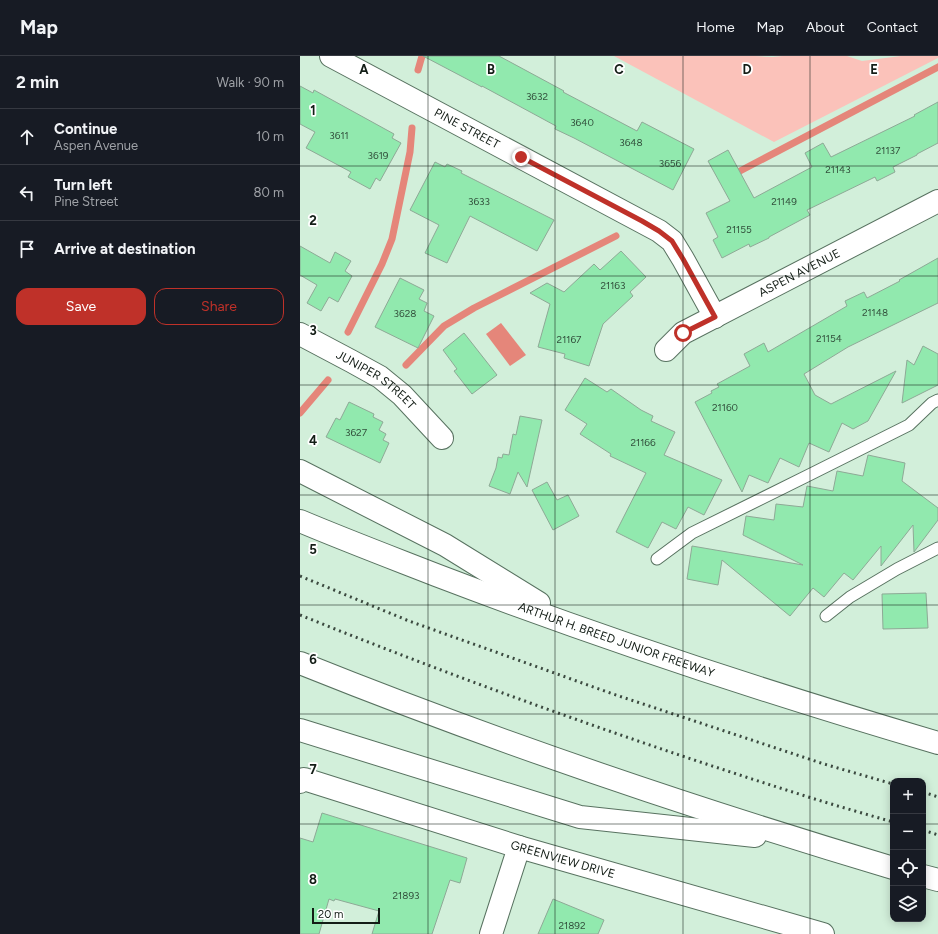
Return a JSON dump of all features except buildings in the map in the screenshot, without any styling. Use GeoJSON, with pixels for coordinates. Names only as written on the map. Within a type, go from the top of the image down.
{"type":"FeatureCollection","features":[{"type":"Feature","properties":{"kind":"main road","name":"PINE STREET"},"geometry":{"type":"LineString","coordinates":[[331,56],[659,231],[672,241],[676,247],[715,317]]}},
{"type":"Feature","properties":{"kind":"main road","name":"ASPEN AVENUE"},"geometry":{"type":"LineString","coordinates":[[666,350],[683,333],[938,201]]}},
{"type":"Feature","properties":{"kind":"main road","name":"JUNIPER STREET"},"geometry":{"type":"LineString","coordinates":[[300,334],[380,377],[402,395],[442,438]]}},
{"type":"Feature","properties":{"kind":"main road"},"geometry":{"type":"LineString","coordinates":[[300,471],[445,545],[577,627]]}},
{"type":"Feature","properties":{"kind":"main road","name":"ARTHUR H. BREED JUNIOR FREEWAY"},"geometry":{"type":"LineString","coordinates":[[300,521],[485,594],[577,627],[762,690],[938,743]]}},
{"type":"Feature","properties":{"kind":"main road"},"geometry":{"type":"LineString","coordinates":[[300,663],[426,713],[520,747],[645,790],[890,867]]}},
{"type":"Feature","properties":{"kind":"main road"},"geometry":{"type":"LineString","coordinates":[[300,730],[580,817],[804,841]]}},
{"type":"Feature","properties":{"kind":"main road","name":"GREENVIEW DRIVE"},"geometry":{"type":"LineString","coordinates":[[302,780],[519,847],[823,934]]}},
{"type":"Feature","properties":{"kind":"main road"},"geometry":{"type":"LineString","coordinates":[[491,934],[519,847]]}},
{"type":"Feature","properties":{"kind":"main road"},"geometry":{"type":"LineString","coordinates":[[926,877],[938,880]]}},
{"type":"Feature","properties":{"kind":"lane"},"geometry":{"type":"LineString","coordinates":[[657,559],[692,533],[909,425],[932,403],[938,400]]}},
{"type":"Feature","properties":{"kind":"lane"},"geometry":{"type":"LineString","coordinates":[[826,616],[850,597],[897,569],[938,548]]}},
{"type":"Feature","properties":{"kind":"shaded area"},"geometry":{"type":"Polygon","coordinates":[[[614,56],[847,56],[862,61],[901,56],[938,56],[938,58],[774,142],[614,56]]]}},
{"type":"Feature","properties":{"kind":"shaded area"},"geometry":{"type":"Polygon","coordinates":[[[501,323],[526,355],[510,366],[486,334],[501,323]]]}},
{"type":"Feature","properties":{"kind":"waterway"},"geometry":{"type":"LineString","coordinates":[[418,70],[422,56]]}},
{"type":"Feature","properties":{"kind":"waterway"},"geometry":{"type":"LineString","coordinates":[[740,171],[938,67]]}},
{"type":"Feature","properties":{"kind":"waterway"},"geometry":{"type":"LineString","coordinates":[[348,332],[382,264],[392,239],[410,152],[412,128]]}},
{"type":"Feature","properties":{"kind":"waterway"},"geometry":{"type":"LineString","coordinates":[[406,365],[444,326],[474,308],[616,236]]}},
{"type":"Feature","properties":{"kind":"waterway"},"geometry":{"type":"LineString","coordinates":[[300,413],[328,380]]}},
{"type":"Feature","properties":{"kind":"railway"},"geometry":{"type":"LineString","coordinates":[[300,576],[409,621],[613,694],[824,764],[890,783]]}},
{"type":"Feature","properties":{"kind":"railway"},"geometry":{"type":"LineString","coordinates":[[300,615],[486,687],[673,753],[834,805],[890,821]]}},
{"type":"Feature","properties":{"kind":"railway"},"geometry":{"type":"LineString","coordinates":[[926,793],[938,797]]}},
{"type":"Feature","properties":{"kind":"railway"},"geometry":{"type":"LineString","coordinates":[[926,831],[938,835]]}},
{"type":"Feature","properties":{"kind":"route"},"geometry":{"type":"LineString","coordinates":[[521,157],[642,221],[672,241],[715,317],[683,333]]}}]}
